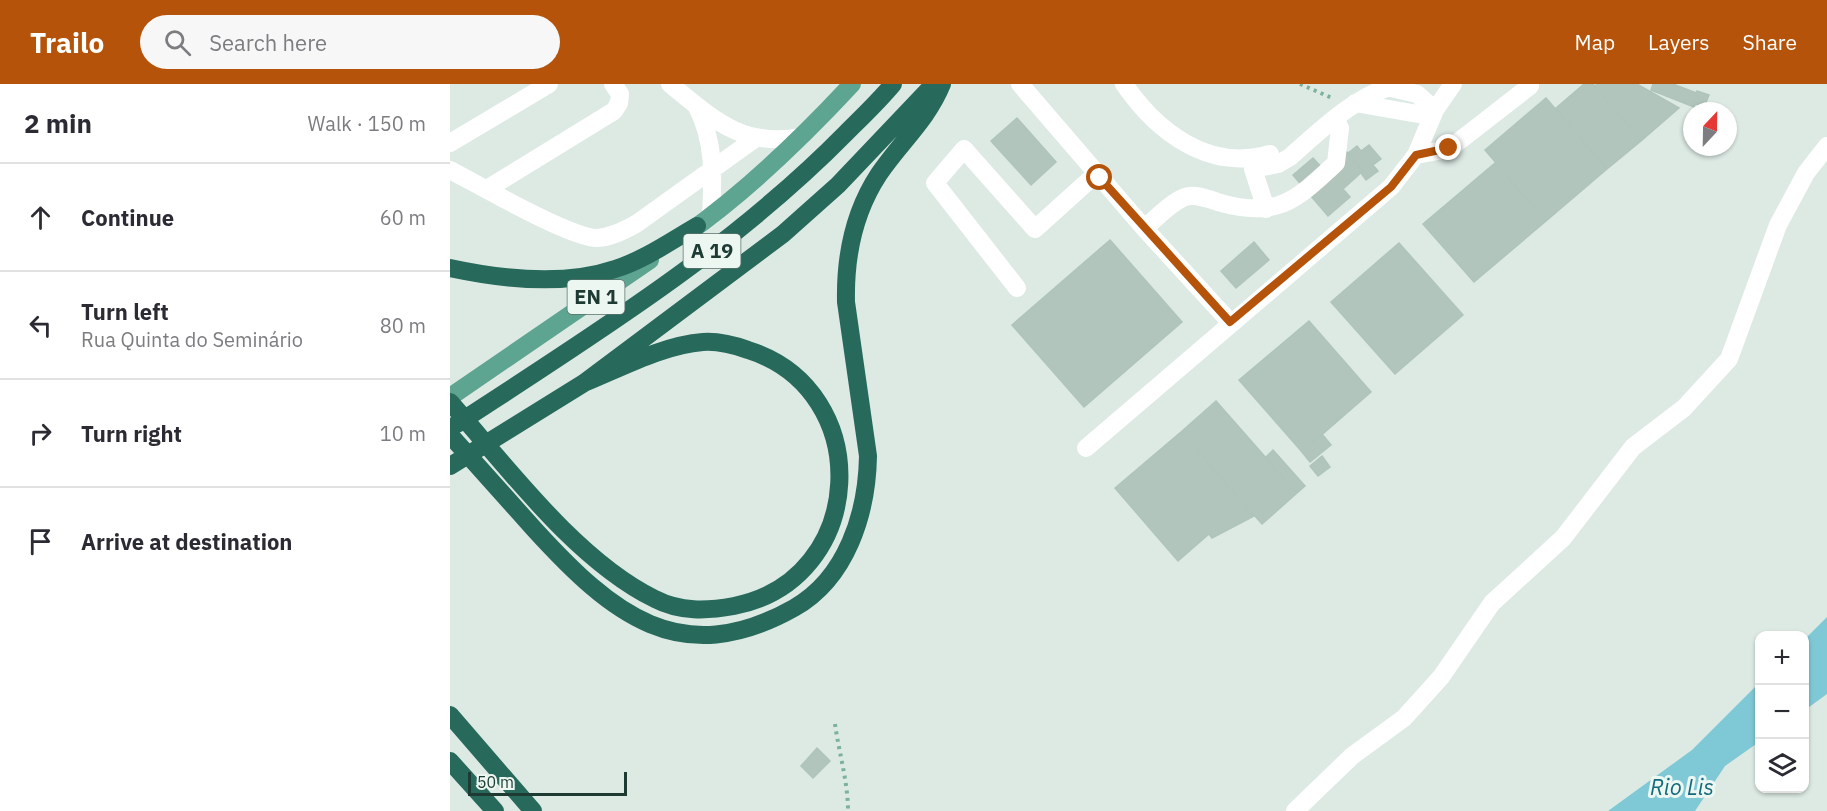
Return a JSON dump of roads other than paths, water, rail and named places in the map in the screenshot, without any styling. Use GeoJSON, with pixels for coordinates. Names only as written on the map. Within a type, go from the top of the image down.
{"type":"FeatureCollection","features":[{"type":"Feature","properties":{"kind":"highway","name":"A 19"},"geometry":{"type":"LineString","coordinates":[[450,429],[604,329],[736,234],[786,191],[893,84]]}},
{"type":"Feature","properties":{"kind":"highway","name":"A 19"},"geometry":{"type":"LineString","coordinates":[[450,466],[584,383],[810,210],[838,185],[934,84]]}},
{"type":"Feature","properties":{"kind":"highway"},"geometry":{"type":"LineString","coordinates":[[450,435],[566,564],[612,605],[638,620],[677,633],[715,634],[760,625],[797,606],[815,593],[839,562],[859,524],[865,496],[868,456],[846,302],[846,278],[853,233],[860,211],[879,174],[934,105],[942,84]]}},
{"type":"Feature","properties":{"kind":"highway"},"geometry":{"type":"LineString","coordinates":[[450,268],[502,276],[547,278],[592,275],[638,260],[704,221]]}},
{"type":"Feature","properties":{"kind":"highway"},"geometry":{"type":"LineString","coordinates":[[450,402],[546,510],[588,552],[614,575],[657,600],[681,609],[706,610],[745,604],[781,587],[814,557],[828,534],[837,508],[841,468],[838,446],[829,424],[816,399],[793,373],[763,354],[732,345],[705,341],[678,346],[584,383]]}},
{"type":"Feature","properties":{"kind":"highway"},"geometry":{"type":"LineString","coordinates":[[450,715],[533,811]]}},
{"type":"Feature","properties":{"kind":"highway"},"geometry":{"type":"LineString","coordinates":[[450,761],[495,811]]}},
{"type":"Feature","properties":{"kind":"main road","name":"EN 1"},"geometry":{"type":"LineString","coordinates":[[450,397],[704,221],[801,137],[852,84]]}},
{"type":"Feature","properties":{"kind":"street"},"geometry":{"type":"LineString","coordinates":[[450,143],[549,84]]}},
{"type":"Feature","properties":{"kind":"street"},"geometry":{"type":"LineString","coordinates":[[487,189],[614,111],[619,103],[620,94],[613,84]]}},
{"type":"Feature","properties":{"kind":"street"},"geometry":{"type":"LineString","coordinates":[[670,84],[735,132],[778,141],[801,137]]}},
{"type":"Feature","properties":{"kind":"street"},"geometry":{"type":"LineString","coordinates":[[1020,84],[1096,174],[1230,322]]}},
{"type":"Feature","properties":{"kind":"street"},"geometry":{"type":"LineString","coordinates":[[1124,84],[1151,118],[1190,147],[1209,153],[1243,158],[1262,156],[1306,143]]}},
{"type":"Feature","properties":{"kind":"street"},"geometry":{"type":"LineString","coordinates":[[1086,448],[1230,322],[1391,187],[1416,155],[1435,110],[1453,84]]}},
{"type":"Feature","properties":{"kind":"street"},"geometry":{"type":"LineString","coordinates":[[1266,209],[1253,169],[1278,164],[1355,103],[1393,85],[1417,94],[1435,110]]}},
{"type":"Feature","properties":{"kind":"street"},"geometry":{"type":"LineString","coordinates":[[1416,155],[1449,148],[1530,86]]}},
{"type":"Feature","properties":{"kind":"street"},"geometry":{"type":"LineString","coordinates":[[1355,103],[1418,114],[1435,110]]}},
{"type":"Feature","properties":{"kind":"street"},"geometry":{"type":"LineString","coordinates":[[696,105],[710,138],[712,171],[704,221]]}},
{"type":"Feature","properties":{"kind":"street"},"geometry":{"type":"LineString","coordinates":[[1144,228],[1184,197],[1197,197],[1238,208],[1266,209],[1298,198],[1336,163],[1340,128],[1335,120]]}},
{"type":"Feature","properties":{"kind":"street"},"geometry":{"type":"LineString","coordinates":[[450,170],[572,232],[595,238],[614,235],[636,224],[756,138]]}},
{"type":"Feature","properties":{"kind":"street"},"geometry":{"type":"LineString","coordinates":[[1295,811],[1352,756],[1404,718],[1441,677],[1492,603],[1563,538],[1633,447],[1684,408],[1729,359],[1778,225],[1806,173],[1827,146]]}},
{"type":"Feature","properties":{"kind":"street"},"geometry":{"type":"LineString","coordinates":[[1017,288],[934,183],[964,149],[1035,229],[1096,174]]}},
{"type":"Feature","properties":{"kind":"water"},"geometry":{"type":"Polygon","coordinates":[[[1827,617],[1827,694],[1809,707],[1809,685],[1809,635],[1827,617]]]}},
{"type":"Feature","properties":{"kind":"water","name":"Rio Lis"},"geometry":{"type":"Polygon","coordinates":[[[1755,687],[1755,745],[1725,766],[1695,811],[1608,811],[1692,750],[1755,687]]]}}]}
